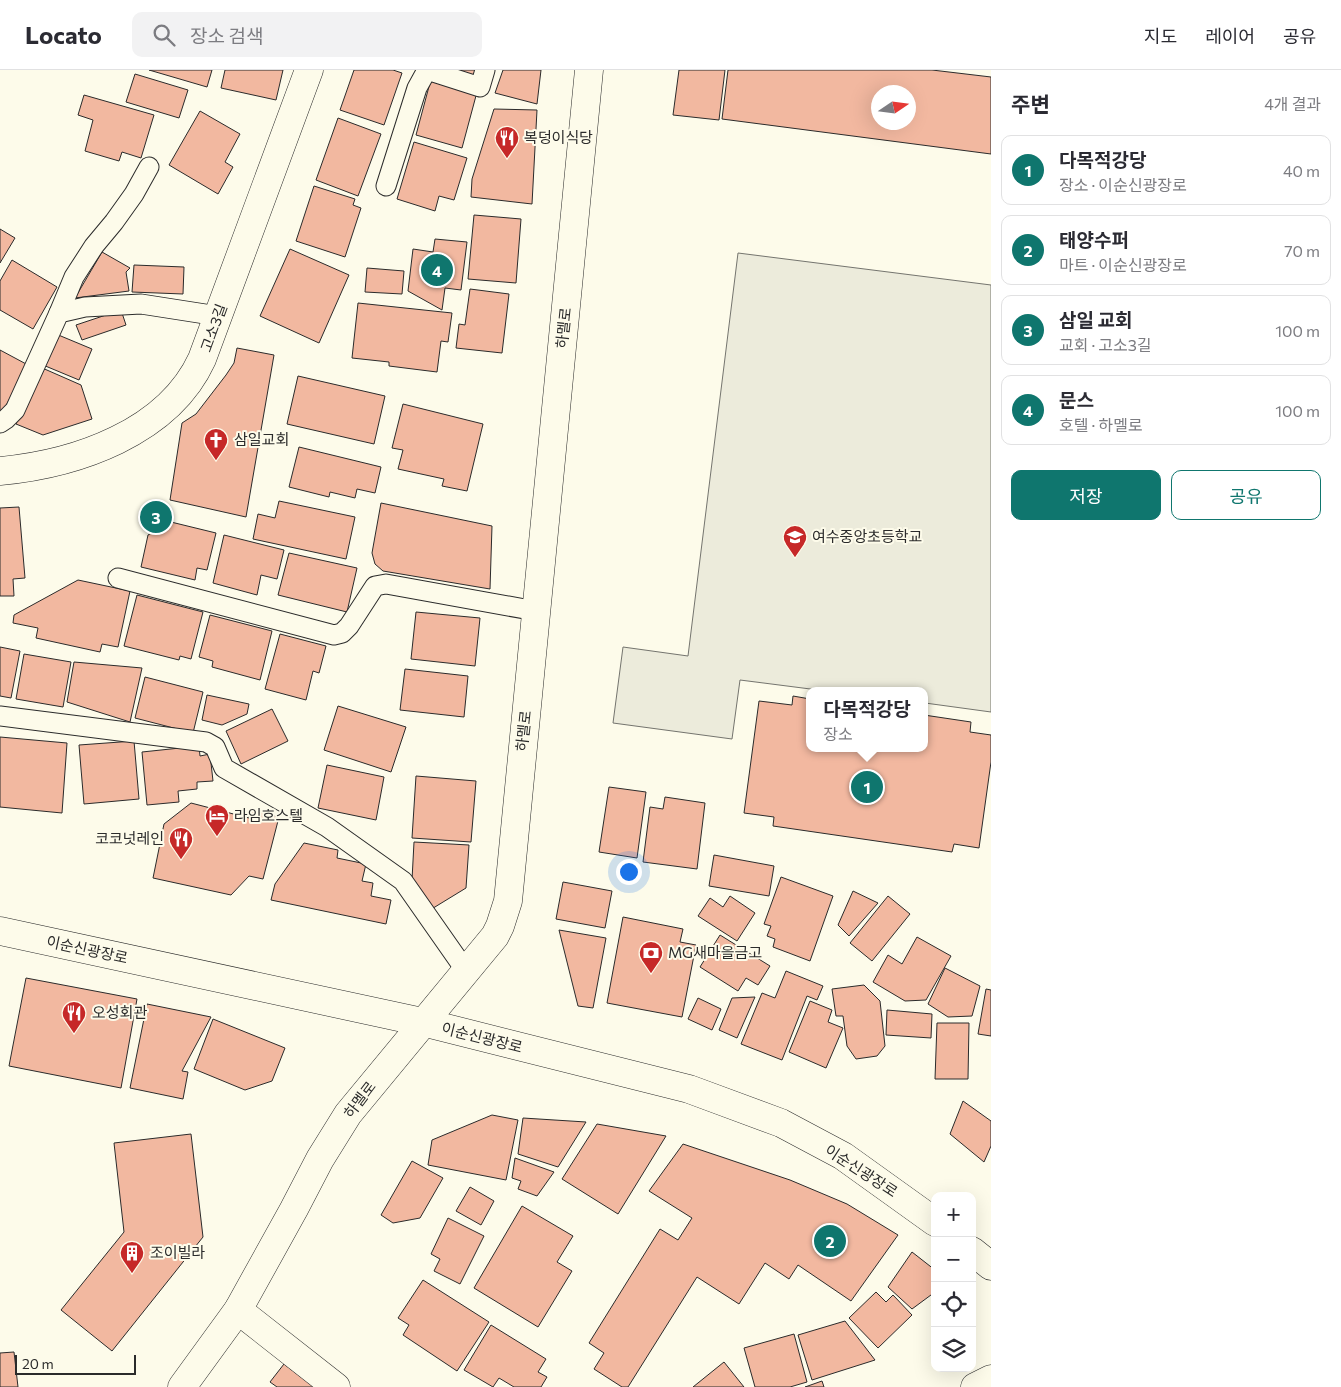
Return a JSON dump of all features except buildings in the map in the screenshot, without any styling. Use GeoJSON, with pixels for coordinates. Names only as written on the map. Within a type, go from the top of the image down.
{"type":"FeatureCollection","features":[{"type":"Feature","properties":{"kind":"street","name":"고소3길"},"geometry":{"type":"LineString","coordinates":[[0,471],[44,465],[95,449],[118,439],[159,414],[191,380],[202,359],[309,70]]}},
{"type":"Feature","properties":{"kind":"street","name":"하멜로"},"geometry":{"type":"LineString","coordinates":[[182,1387],[238,1310],[320,1159],[348,1114],[494,936],[500,926],[508,901],[589,70]]}},
{"type":"Feature","properties":{"kind":"street","name":"이순신광장로"},"geometry":{"type":"LineString","coordinates":[[0,931],[422,1022],[689,1089],[781,1123],[843,1156],[931,1219]]}},
{"type":"Feature","properties":{"kind":"street"},"geometry":{"type":"LineString","coordinates":[[976,1255],[991,1266]]}},
{"type":"Feature","properties":{"kind":"street"},"geometry":{"type":"LineString","coordinates":[[238,1310],[336,1387]]}},
{"type":"Feature","properties":{"kind":"street"},"geometry":{"type":"LineString","coordinates":[[975,1387],[991,1379]]}},
{"type":"Feature","properties":{"kind":"lane"},"geometry":{"type":"LineString","coordinates":[[386,186],[417,88],[427,70],[480,87],[485,70]]}},
{"type":"Feature","properties":{"kind":"lane"},"geometry":{"type":"LineString","coordinates":[[0,423],[14,410],[74,276],[94,246],[134,194],[149,167]]}},
{"type":"Feature","properties":{"kind":"lane"},"geometry":{"type":"LineString","coordinates":[[59,312],[85,307],[141,304],[218,316]]}},
{"type":"Feature","properties":{"kind":"lane"},"geometry":{"type":"LineString","coordinates":[[118,578],[334,635],[342,633],[349,626],[375,586],[386,584],[536,611]]}},
{"type":"Feature","properties":{"kind":"lane"},"geometry":{"type":"LineString","coordinates":[[0,716],[206,742],[215,747],[224,768],[327,827],[403,881],[466,971]]}},
{"type":"Feature","properties":{"kind":"shaded area"},"geometry":{"type":"Polygon","coordinates":[[[738,253],[991,285],[991,712],[928,703],[928,687],[806,688],[740,680],[732,739],[613,723],[623,647],[688,656],[738,253]]]}},
{"type":"Feature","properties":{"kind":"place","name":"복덩이식당"},"geometry":{"type":"Point","coordinates":[507,159]}},
{"type":"Feature","properties":{"kind":"place","name":"문스"},"geometry":{"type":"Point","coordinates":[437,270]}},
{"type":"Feature","properties":{"kind":"place","name":"삼일교회"},"geometry":{"type":"Point","coordinates":[216,461]}},
{"type":"Feature","properties":{"kind":"place","name":"삼일 교회"},"geometry":{"type":"Point","coordinates":[156,517]}},
{"type":"Feature","properties":{"kind":"place","name":"여수중앙초등학교"},"geometry":{"type":"Point","coordinates":[795,558]}},
{"type":"Feature","properties":{"kind":"place","name":"다목적강당"},"geometry":{"type":"Point","coordinates":[867,787]}},
{"type":"Feature","properties":{"kind":"place","name":"라임호스텔"},"geometry":{"type":"Point","coordinates":[217,837]}},
{"type":"Feature","properties":{"kind":"place","name":"코코넛레인"},"geometry":{"type":"Point","coordinates":[181,860]}},
{"type":"Feature","properties":{"kind":"place","name":"MG새마을금고"},"geometry":{"type":"Point","coordinates":[651,974]}},
{"type":"Feature","properties":{"kind":"place","name":"오성회관"},"geometry":{"type":"Point","coordinates":[74,1034]}},
{"type":"Feature","properties":{"kind":"place","name":"태양수퍼"},"geometry":{"type":"Point","coordinates":[830,1241]}},
{"type":"Feature","properties":{"kind":"place","name":"조이빌라"},"geometry":{"type":"Point","coordinates":[132,1274]}}]}
